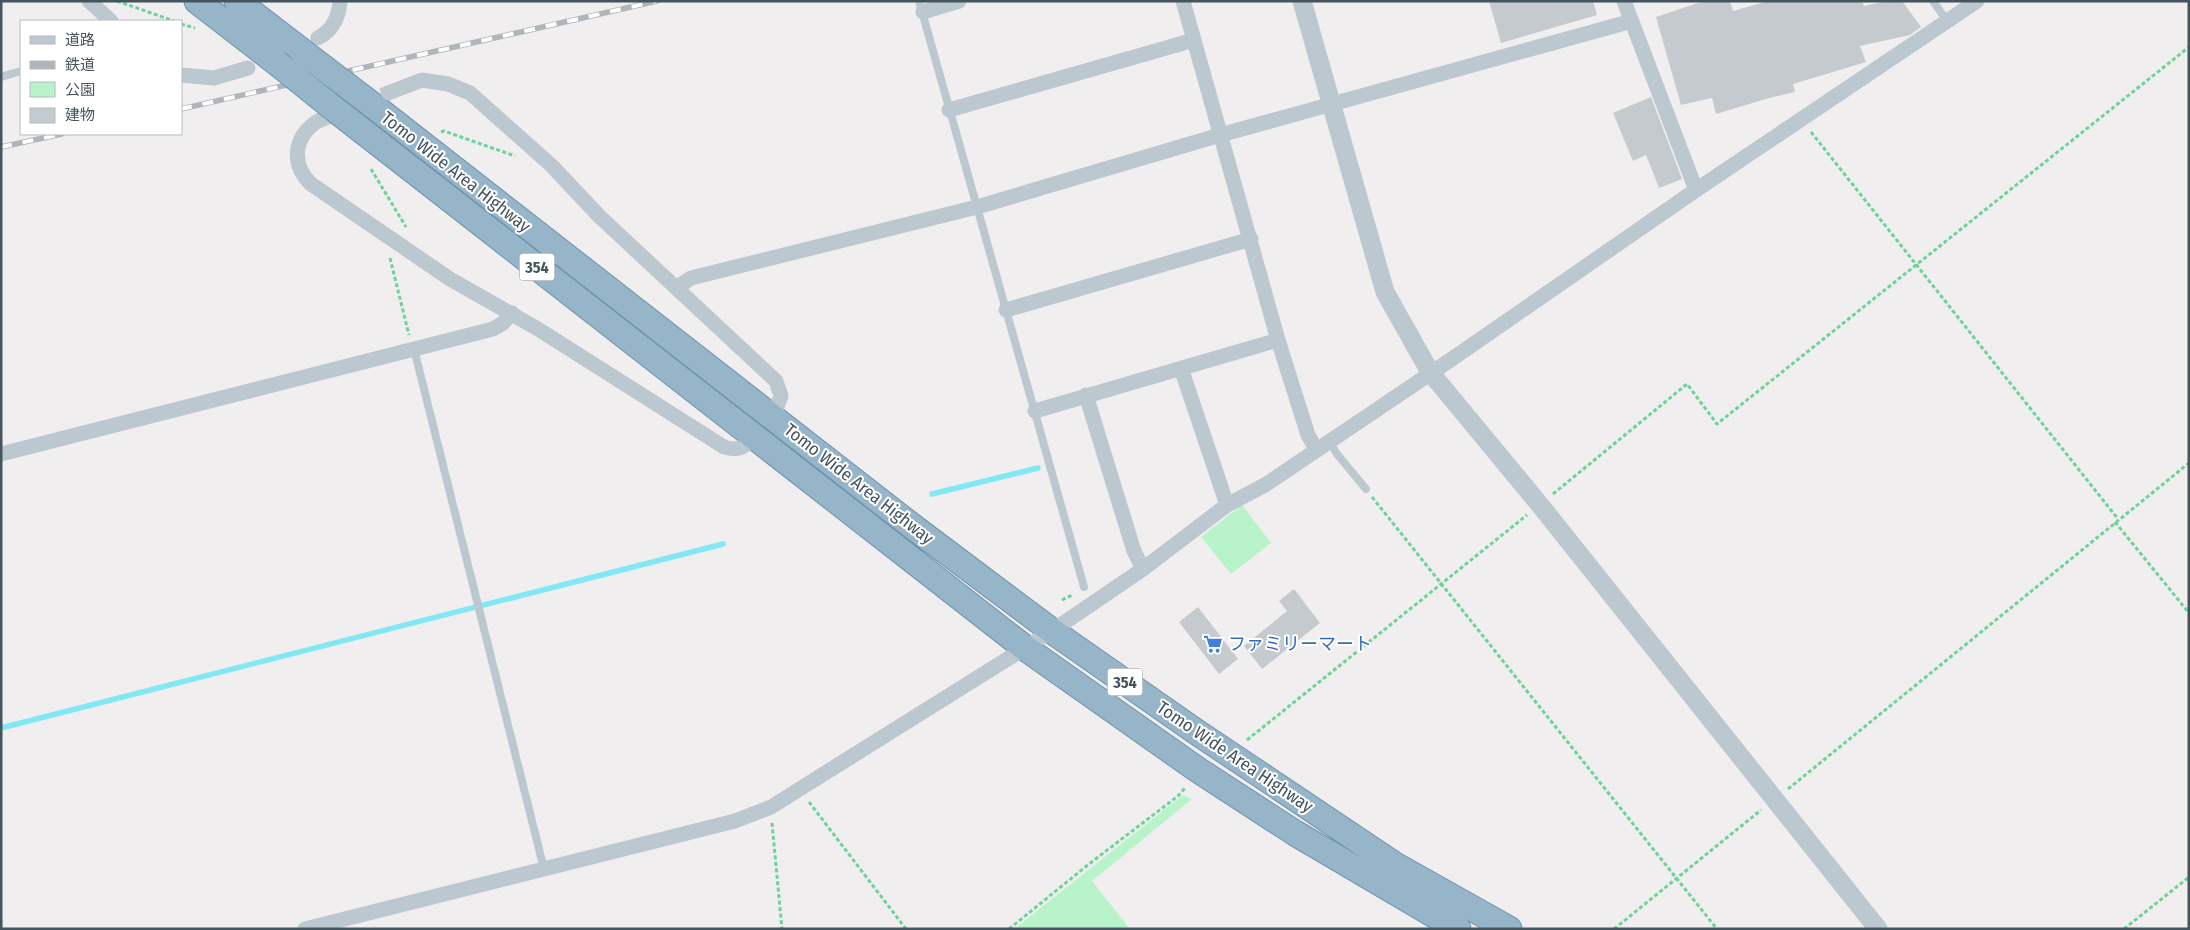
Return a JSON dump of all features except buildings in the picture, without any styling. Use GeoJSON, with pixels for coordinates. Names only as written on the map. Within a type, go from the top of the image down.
{"type":"FeatureCollection","features":[{"type":"Feature","properties":{"kind":"highway","name":"Tomo Wide Area Highway"},"geometry":{"type":"LineString","coordinates":[[197,1],[277,63],[326,114],[586,306],[756,436],[1025,648],[1198,770],[1287,828],[1458,929]]}},
{"type":"Feature","properties":{"kind":"highway","name":"Tomo Wide Area Highway"},"geometry":{"type":"LineString","coordinates":[[237,1],[311,45],[362,97],[623,303],[773,416],[912,526],[1052,631],[1395,866],[1509,929]]}},
{"type":"Feature","properties":{"kind":"street"},"geometry":{"type":"LineString","coordinates":[[89,1],[110,20]]}},
{"type":"Feature","properties":{"kind":"street"},"geometry":{"type":"LineString","coordinates":[[311,45],[330,29],[336,21],[340,1]]}},
{"type":"Feature","properties":{"kind":"street"},"geometry":{"type":"LineString","coordinates":[[921,6],[959,1]]}},
{"type":"Feature","properties":{"kind":"street"},"geometry":{"type":"LineString","coordinates":[[1183,1],[1278,340],[1308,434],[1316,450]]}},
{"type":"Feature","properties":{"kind":"street"},"geometry":{"type":"LineString","coordinates":[[1302,1],[1385,292],[1430,372],[1448,391],[1540,505],[1878,929]]}},
{"type":"Feature","properties":{"kind":"street"},"geometry":{"type":"LineString","coordinates":[[1624,1],[1696,190]]}},
{"type":"Feature","properties":{"kind":"street"},"geometry":{"type":"LineString","coordinates":[[305,929],[735,820],[771,807],[1052,631],[1143,568],[1227,506],[1265,485],[1696,190],[1978,1]]}},
{"type":"Feature","properties":{"kind":"street"},"geometry":{"type":"LineString","coordinates":[[676,288],[691,278],[977,207],[1220,135],[1632,22]]}},
{"type":"Feature","properties":{"kind":"street"},"geometry":{"type":"LineString","coordinates":[[949,110],[1194,40]]}},
{"type":"Feature","properties":{"kind":"street"},"geometry":{"type":"LineString","coordinates":[[182,75],[214,78],[248,68]]}},
{"type":"Feature","properties":{"kind":"street"},"geometry":{"type":"LineString","coordinates":[[388,93],[422,80],[448,84],[470,93],[552,166],[599,216],[776,381],[781,396],[773,416]]}},
{"type":"Feature","properties":{"kind":"street"},"geometry":{"type":"LineString","coordinates":[[326,114],[308,128],[300,139],[298,157],[302,173],[311,184],[450,279],[512,313],[724,447],[737,450],[756,436]]}},
{"type":"Feature","properties":{"kind":"street"},"geometry":{"type":"LineString","coordinates":[[1006,310],[1251,239]]}},
{"type":"Feature","properties":{"kind":"street"},"geometry":{"type":"LineString","coordinates":[[1,454],[492,328],[503,323],[512,313]]}},
{"type":"Feature","properties":{"kind":"street"},"geometry":{"type":"LineString","coordinates":[[1035,411],[1278,340]]}},
{"type":"Feature","properties":{"kind":"street"},"geometry":{"type":"LineString","coordinates":[[1181,368],[1227,506]]}},
{"type":"Feature","properties":{"kind":"street"},"geometry":{"type":"LineString","coordinates":[[1086,395],[1134,551],[1143,568]]}},
{"type":"Feature","properties":{"kind":"lane"},"geometry":{"type":"LineString","coordinates":[[1933,1],[1947,21]]}},
{"type":"Feature","properties":{"kind":"lane"},"geometry":{"type":"LineString","coordinates":[[921,6],[1084,587]]}},
{"type":"Feature","properties":{"kind":"lane"},"geometry":{"type":"LineString","coordinates":[[1,77],[20,71]]}},
{"type":"Feature","properties":{"kind":"lane"},"geometry":{"type":"LineString","coordinates":[[414,349],[544,869]]}},
{"type":"Feature","properties":{"kind":"lane"},"geometry":{"type":"LineString","coordinates":[[1329,440],[1337,454],[1366,489]]}},
{"type":"Feature","properties":{"kind":"path"},"geometry":{"type":"LineString","coordinates":[[118,1],[171,20]]}},
{"type":"Feature","properties":{"kind":"path"},"geometry":{"type":"LineString","coordinates":[[182,24],[188,26]]}},
{"type":"Feature","properties":{"kind":"path"},"geometry":{"type":"LineString","coordinates":[[1250,736],[1442,584],[1687,384],[1717,424],[2189,47]]}},
{"type":"Feature","properties":{"kind":"path"},"geometry":{"type":"LineString","coordinates":[[1801,119],[2189,613]]}},
{"type":"Feature","properties":{"kind":"path"},"geometry":{"type":"LineString","coordinates":[[451,134],[516,156]]}},
{"type":"Feature","properties":{"kind":"path"},"geometry":{"type":"LineString","coordinates":[[371,169],[404,226],[411,232]]}},
{"type":"Feature","properties":{"kind":"path"},"geometry":{"type":"LineString","coordinates":[[389,238],[388,248],[414,349]]}},
{"type":"Feature","properties":{"kind":"path"},"geometry":{"type":"LineString","coordinates":[[1614,929],[2189,463]]}},
{"type":"Feature","properties":{"kind":"path"},"geometry":{"type":"LineString","coordinates":[[1366,489],[1717,929]]}},
{"type":"Feature","properties":{"kind":"path"},"geometry":{"type":"LineString","coordinates":[[1009,929],[1185,788]]}},
{"type":"Feature","properties":{"kind":"path"},"geometry":{"type":"LineString","coordinates":[[799,789],[906,929]]}},
{"type":"Feature","properties":{"kind":"path"},"geometry":{"type":"LineString","coordinates":[[771,807],[782,929]]}},
{"type":"Feature","properties":{"kind":"path"},"geometry":{"type":"LineString","coordinates":[[2124,929],[2189,876]]}},
{"type":"Feature","properties":{"kind":"green space"},"geometry":{"type":"Polygon","coordinates":[[[1242,505],[1271,543],[1231,574],[1201,537],[1242,505]]]}},
{"type":"Feature","properties":{"kind":"green space"},"geometry":{"type":"Polygon","coordinates":[[[1183,795],[1192,799],[1092,881],[1130,929],[1014,929],[1183,795]]]}},
{"type":"Feature","properties":{"kind":"waterway"},"geometry":{"type":"LineString","coordinates":[[932,494],[1038,468]]}},
{"type":"Feature","properties":{"kind":"waterway"},"geometry":{"type":"LineString","coordinates":[[1,728],[723,544]]}},
{"type":"Feature","properties":{"kind":"tunnel"},"geometry":{"type":"LineString","coordinates":[[318,121],[388,93]]}},
{"type":"Feature","properties":{"kind":"railway"},"geometry":{"type":"LineString","coordinates":[[182,109],[657,1]]}},
{"type":"Feature","properties":{"kind":"railway"},"geometry":{"type":"LineString","coordinates":[[1,147],[57,135]]}},
{"type":"Feature","properties":{"kind":"place","name":"ファミリーマート"},"geometry":{"type":"Point","coordinates":[1213,644]}}]}
